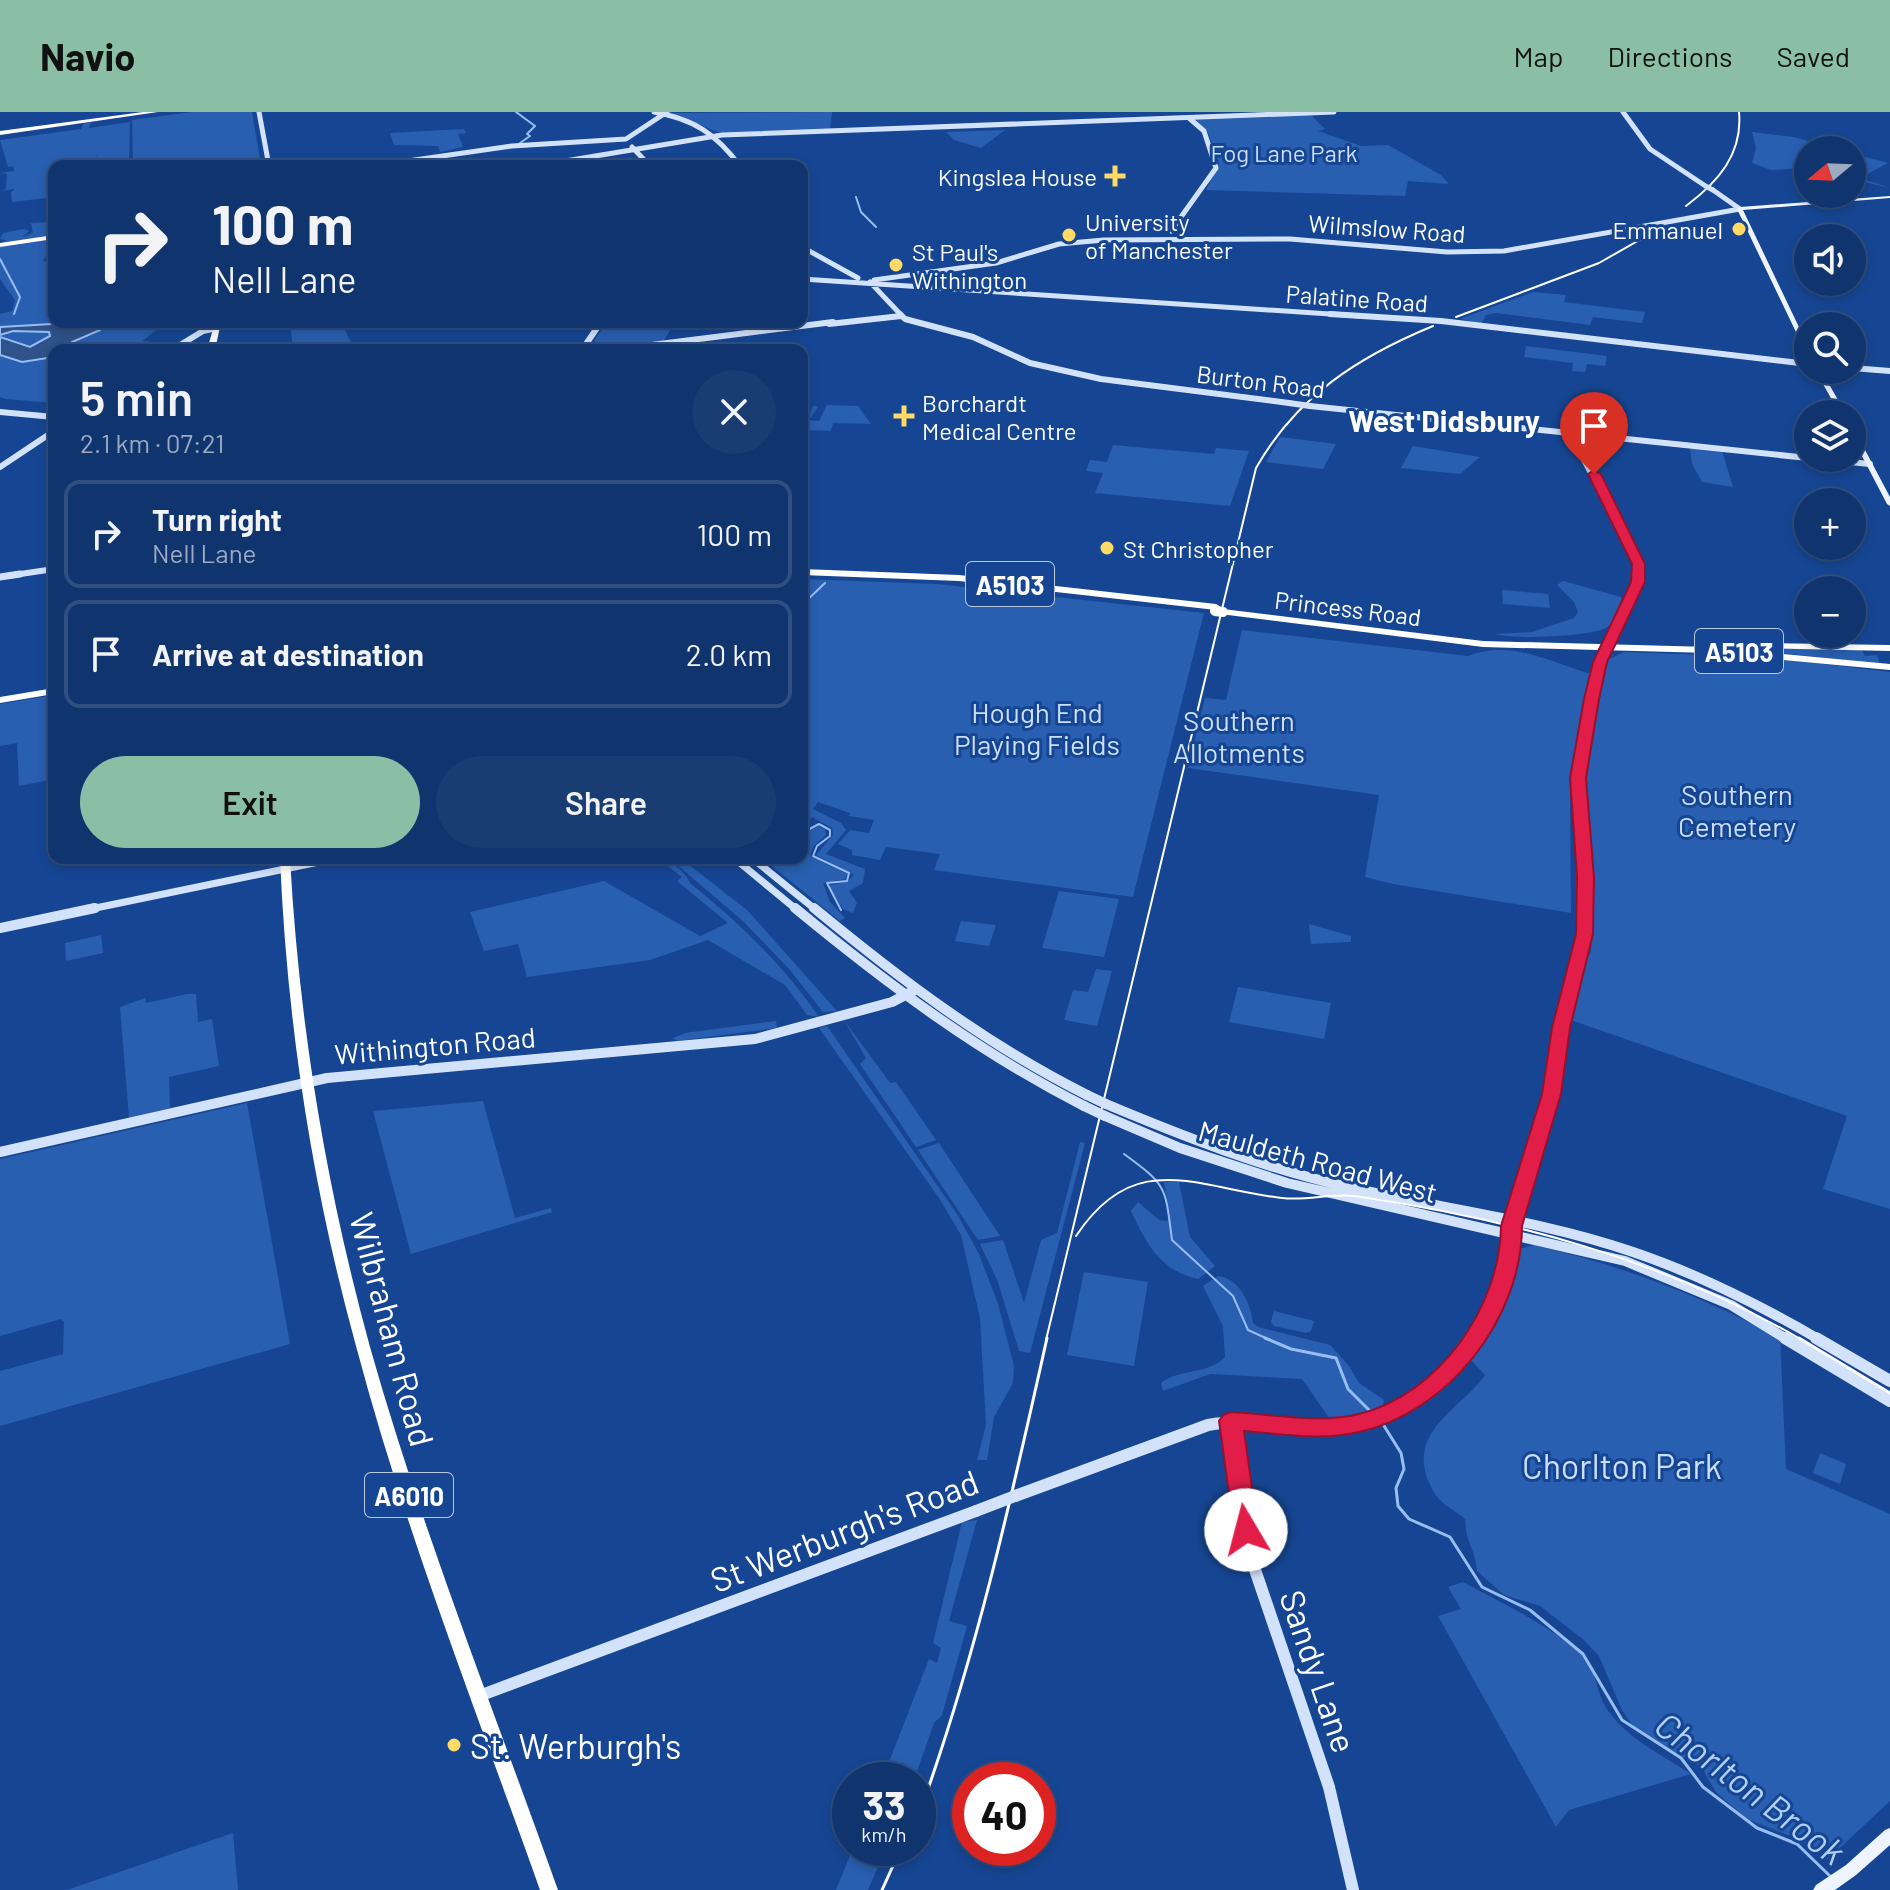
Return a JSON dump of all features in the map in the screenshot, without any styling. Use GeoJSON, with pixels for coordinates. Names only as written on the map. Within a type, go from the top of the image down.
{"type":"FeatureCollection","features":[{"type":"Feature","properties":{"kind":"highway"},"geometry":{"type":"LineString","coordinates":[[0,133],[155,112]]}},
{"type":"Feature","properties":{"kind":"highway"},"geometry":{"type":"LineString","coordinates":[[0,245],[48,238]]}},
{"type":"Feature","properties":{"kind":"highway","name":"Princess Road"},"geometry":{"type":"LineString","coordinates":[[808,575],[953,583],[1220,610],[1505,646],[1773,654],[1890,667]]}},
{"type":"Feature","properties":{"kind":"highway","name":"Princess Road"},"geometry":{"type":"LineString","coordinates":[[1404,632],[1606,649],[1890,648]]}},
{"type":"Feature","properties":{"kind":"highway"},"geometry":{"type":"LineString","coordinates":[[0,698],[48,690]]}},
{"type":"Feature","properties":{"kind":"highway","name":"Wilbraham Road"},"geometry":{"type":"LineString","coordinates":[[285,864],[296,1007],[307,1083],[322,1174],[363,1348],[400,1470],[549,1890]]}},
{"type":"Feature","properties":{"kind":"main road","name":"Wilmslow Road"},"geometry":{"type":"LineString","coordinates":[[1742,211],[1890,197]]}},
{"type":"Feature","properties":{"kind":"main road"},"geometry":{"type":"LineString","coordinates":[[1742,211],[1794,322]]}},
{"type":"Feature","properties":{"kind":"main road"},"geometry":{"type":"LineString","coordinates":[[1866,457],[1890,504]]}},
{"type":"Feature","properties":{"kind":"main road"},"geometry":{"type":"LineString","coordinates":[[1824,1888],[1847,1873],[1890,1835]]}},
{"type":"Feature","properties":{"kind":"street"},"geometry":{"type":"LineString","coordinates":[[257,112],[266,160]]}},
{"type":"Feature","properties":{"kind":"street"},"geometry":{"type":"LineString","coordinates":[[654,112],[692,121],[718,136],[736,160]]}},
{"type":"Feature","properties":{"kind":"street"},"geometry":{"type":"LineString","coordinates":[[568,160],[718,136],[1334,112]]}},
{"type":"Feature","properties":{"kind":"street"},"geometry":{"type":"LineString","coordinates":[[1623,112],[1642,133],[1650,149],[1742,211]]}},
{"type":"Feature","properties":{"kind":"street"},"geometry":{"type":"LineString","coordinates":[[415,160],[512,146],[626,139],[666,113]]}},
{"type":"Feature","properties":{"kind":"street"},"geometry":{"type":"LineString","coordinates":[[1171,231],[1216,168],[1204,131],[1188,118]]}},
{"type":"Feature","properties":{"kind":"street"},"geometry":{"type":"LineString","coordinates":[[626,139],[645,160]]}},
{"type":"Feature","properties":{"kind":"street","name":"Wilmslow Road"},"geometry":{"type":"LineString","coordinates":[[808,279],[875,283],[996,263],[1059,244],[1104,240],[1290,239],[1454,252],[1510,250],[1742,211]]}},
{"type":"Feature","properties":{"kind":"street"},"geometry":{"type":"LineString","coordinates":[[808,250],[858,278]]}},
{"type":"Feature","properties":{"kind":"street","name":"Palatine Road"},"geometry":{"type":"LineString","coordinates":[[875,283],[1486,325],[1794,362]]}},
{"type":"Feature","properties":{"kind":"street","name":"Burton Road"},"geometry":{"type":"LineString","coordinates":[[875,283],[901,316],[973,337],[1025,361],[1064,371],[1310,406],[1794,456]]}},
{"type":"Feature","properties":{"kind":"street"},"geometry":{"type":"LineString","coordinates":[[808,324],[901,316]]}},
{"type":"Feature","properties":{"kind":"street"},"geometry":{"type":"LineString","coordinates":[[182,344],[210,328]]}},
{"type":"Feature","properties":{"kind":"street"},"geometry":{"type":"LineString","coordinates":[[657,344],[779,328]]}},
{"type":"Feature","properties":{"kind":"street"},"geometry":{"type":"LineString","coordinates":[[1866,369],[1890,371]]}},
{"type":"Feature","properties":{"kind":"street"},"geometry":{"type":"LineString","coordinates":[[0,412],[48,416]]}},
{"type":"Feature","properties":{"kind":"street","name":"St Werburgh's Road"},"geometry":{"type":"LineString","coordinates":[[479,1696],[1208,1425],[1231,1421],[1332,1427],[1378,1417],[1417,1397],[1465,1354],[1493,1304],[1551,1094],[1561,1028],[1584,934],[1585,877],[1578,778],[1606,649],[1634,595],[1639,565],[1595,475],[1570,433]]}},
{"type":"Feature","properties":{"kind":"street"},"geometry":{"type":"LineString","coordinates":[[0,467],[48,435]]}},
{"type":"Feature","properties":{"kind":"street","name":"Burton Road"},"geometry":{"type":"LineString","coordinates":[[1866,464],[1870,464]]}},
{"type":"Feature","properties":{"kind":"street"},"geometry":{"type":"LineString","coordinates":[[0,577],[48,570]]}},
{"type":"Feature","properties":{"kind":"street"},"geometry":{"type":"LineString","coordinates":[[0,928],[281,864]]}},
{"type":"Feature","properties":{"kind":"street","name":"Mauldeth Road West"},"geometry":{"type":"LineString","coordinates":[[742,864],[984,1053],[1105,1116],[1180,1148],[1287,1183],[1625,1261],[1709,1294],[1793,1339],[1890,1401]]}},
{"type":"Feature","properties":{"kind":"street","name":"Mauldeth Road West"},"geometry":{"type":"LineString","coordinates":[[759,864],[906,990],[999,1048],[1106,1104],[1184,1138],[1288,1171],[1365,1191],[1514,1220],[1628,1250],[1764,1307],[1890,1381]]}},
{"type":"Feature","properties":{"kind":"street","name":"Withington Road"},"geometry":{"type":"LineString","coordinates":[[0,1152],[307,1083],[377,1073],[732,1042],[777,1035],[877,1005],[906,990]]}},
{"type":"Feature","properties":{"kind":"street"},"geometry":{"type":"LineString","coordinates":[[281,1089],[297,1091],[310,1101]]}},
{"type":"Feature","properties":{"kind":"street","name":"Sandy Lane"},"geometry":{"type":"LineString","coordinates":[[1231,1421],[1249,1552],[1329,1787],[1353,1890]]}},
{"type":"Feature","properties":{"kind":"green space"},"geometry":{"type":"Polygon","coordinates":[[[192,112],[252,112],[260,159],[133,160],[132,120],[192,112]]]}},
{"type":"Feature","properties":{"kind":"green space"},"geometry":{"type":"Polygon","coordinates":[[[832,112],[830,130],[730,134],[670,113],[832,112]]]}},
{"type":"Feature","properties":{"kind":"green space","name":"Fog Lane Park"},"geometry":{"type":"Polygon","coordinates":[[[1310,114],[1325,129],[1318,131],[1361,146],[1388,145],[1441,175],[1449,184],[1408,181],[1405,196],[1206,190],[1219,163],[1207,130],[1193,119],[1310,114]]]}},
{"type":"Feature","properties":{"kind":"green space"},"geometry":{"type":"Polygon","coordinates":[[[91,122],[89,128],[130,122],[129,160],[99,160],[96,154],[98,160],[48,160],[48,198],[12,202],[11,192],[15,189],[0,191],[6,189],[7,174],[0,173],[14,171],[13,166],[8,167],[0,140],[81,129],[84,123],[91,122]]]}},
{"type":"Feature","properties":{"kind":"green space"},"geometry":{"type":"Polygon","coordinates":[[[464,129],[466,133],[458,134],[463,147],[440,152],[438,146],[394,145],[390,133],[464,129]]]}},
{"type":"Feature","properties":{"kind":"green space"},"geometry":{"type":"Polygon","coordinates":[[[1005,130],[981,148],[954,140],[946,132],[1005,130]]]}},
{"type":"Feature","properties":{"kind":"green space"},"geometry":{"type":"Polygon","coordinates":[[[1752,132],[1794,137],[1794,169],[1771,170],[1752,163],[1756,148],[1752,132]]]}},
{"type":"Feature","properties":{"kind":"green space"},"geometry":{"type":"Polygon","coordinates":[[[1866,157],[1888,163],[1866,175],[1866,157]]]}},
{"type":"Feature","properties":{"kind":"green space"},"geometry":{"type":"Polygon","coordinates":[[[48,222],[48,237],[0,243],[7,240],[0,239],[3,233],[29,231],[22,237],[33,233],[31,223],[48,222]]]}},
{"type":"Feature","properties":{"kind":"green space"},"geometry":{"type":"Polygon","coordinates":[[[48,240],[48,254],[43,261],[48,261],[48,328],[159,328],[142,341],[162,343],[48,344],[48,402],[0,397],[0,314],[12,311],[15,300],[0,279],[0,247],[48,240]]]}},
{"type":"Feature","properties":{"kind":"green space"},"geometry":{"type":"Polygon","coordinates":[[[1533,292],[1566,295],[1564,302],[1645,312],[1642,323],[1593,317],[1590,325],[1496,313],[1486,315],[1481,324],[1460,319],[1533,292]]]}},
{"type":"Feature","properties":{"kind":"green space"},"geometry":{"type":"Polygon","coordinates":[[[291,328],[345,328],[351,344],[292,344],[291,328]]]}},
{"type":"Feature","properties":{"kind":"green space"},"geometry":{"type":"Polygon","coordinates":[[[603,328],[671,328],[663,342],[592,344],[603,328]]]}},
{"type":"Feature","properties":{"kind":"green space"},"geometry":{"type":"Polygon","coordinates":[[[1526,346],[1607,356],[1605,366],[1587,364],[1585,372],[1572,371],[1573,363],[1524,357],[1526,346]]]}},
{"type":"Feature","properties":{"kind":"green space"},"geometry":{"type":"Polygon","coordinates":[[[827,405],[858,406],[871,424],[833,423],[831,431],[808,430],[808,419],[813,406],[818,407],[809,420],[819,421],[827,405]]]}},
{"type":"Feature","properties":{"kind":"green space"},"geometry":{"type":"Polygon","coordinates":[[[1280,437],[1336,444],[1323,469],[1266,462],[1280,437]]]}},
{"type":"Feature","properties":{"kind":"green space"},"geometry":{"type":"Polygon","coordinates":[[[1113,445],[1214,454],[1216,448],[1249,451],[1230,506],[1095,493],[1103,473],[1086,471],[1090,460],[1107,462],[1113,445]]]}},
{"type":"Feature","properties":{"kind":"green space"},"geometry":{"type":"Polygon","coordinates":[[[1413,446],[1480,457],[1460,474],[1401,468],[1413,446]]]}},
{"type":"Feature","properties":{"kind":"green space"},"geometry":{"type":"Polygon","coordinates":[[[1690,447],[1722,451],[1733,487],[1702,482],[1692,464],[1690,447]]]}},
{"type":"Feature","properties":{"kind":"green space","name":"Hough End Playing Fields"},"geometry":{"type":"Polygon","coordinates":[[[808,579],[936,584],[1204,613],[1133,897],[934,870],[940,854],[886,847],[880,860],[852,855],[852,850],[838,844],[850,830],[869,833],[874,820],[849,816],[850,813],[818,802],[813,809],[841,823],[846,830],[826,854],[865,869],[863,883],[849,891],[857,903],[853,913],[843,909],[829,888],[847,882],[854,875],[816,855],[833,835],[832,828],[812,817],[808,823],[808,579]]]}},
{"type":"Feature","properties":{"kind":"green space"},"geometry":{"type":"Polygon","coordinates":[[[1563,581],[1621,597],[1623,604],[1610,625],[1604,629],[1566,635],[1534,637],[1496,634],[1532,632],[1574,618],[1578,612],[1574,602],[1557,585],[1563,581]]]}},
{"type":"Feature","properties":{"kind":"green space"},"geometry":{"type":"Polygon","coordinates":[[[1502,590],[1548,594],[1550,608],[1503,604],[1502,590]]]}},
{"type":"Feature","properties":{"kind":"green space","name":"Southern Allotments"},"geometry":{"type":"Polygon","coordinates":[[[1242,630],[1468,656],[1484,651],[1515,651],[1591,674],[1570,789],[1571,913],[1365,877],[1379,795],[1188,768],[1205,698],[1226,700],[1242,630]]]}},
{"type":"Feature","properties":{"kind":"green space"},"geometry":{"type":"Polygon","coordinates":[[[1738,648],[1847,648],[1862,650],[1865,656],[1877,655],[1880,664],[1738,648]]]}},
{"type":"Feature","properties":{"kind":"green space","name":"Southern Cemetery"},"geometry":{"type":"Polygon","coordinates":[[[1624,652],[1766,657],[1890,672],[1890,1209],[1823,1189],[1847,1116],[1565,1018],[1576,979],[1591,952],[1593,890],[1590,888],[1583,780],[1607,660],[1624,652]]]}},
{"type":"Feature","properties":{"kind":"green space"},"geometry":{"type":"Polygon","coordinates":[[[48,696],[48,780],[19,786],[17,743],[0,746],[0,704],[48,696]]]}},
{"type":"Feature","properties":{"kind":"green space"},"geometry":{"type":"Polygon","coordinates":[[[819,826],[825,829],[826,835],[813,847],[810,856],[847,874],[845,879],[823,883],[830,902],[845,918],[840,921],[769,864],[808,864],[808,831],[819,826]]]}},
{"type":"Feature","properties":{"kind":"green space"},"geometry":{"type":"Polygon","coordinates":[[[665,864],[677,867],[691,884],[744,930],[791,980],[819,1017],[807,1015],[785,985],[708,940],[650,960],[527,977],[518,944],[484,951],[470,912],[604,881],[700,936],[728,923],[677,881],[682,877],[665,864]]]}},
{"type":"Feature","properties":{"kind":"green space"},"geometry":{"type":"Polygon","coordinates":[[[676,864],[688,864],[747,910],[837,1011],[823,1012],[790,970],[743,921],[676,864]]]}},
{"type":"Feature","properties":{"kind":"green space"},"geometry":{"type":"Polygon","coordinates":[[[1059,891],[1119,899],[1104,957],[1042,948],[1059,891]]]}},
{"type":"Feature","properties":{"kind":"green space"},"geometry":{"type":"Polygon","coordinates":[[[961,921],[996,925],[989,946],[955,941],[961,921]]]}},
{"type":"Feature","properties":{"kind":"green space"},"geometry":{"type":"Polygon","coordinates":[[[1309,924],[1351,936],[1351,942],[1311,944],[1309,924]]]}},
{"type":"Feature","properties":{"kind":"green space"},"geometry":{"type":"Polygon","coordinates":[[[101,935],[103,953],[66,961],[65,943],[101,935]]]}},
{"type":"Feature","properties":{"kind":"green space"},"geometry":{"type":"Polygon","coordinates":[[[1096,969],[1112,971],[1097,1026],[1064,1020],[1073,990],[1088,992],[1096,969]]]}},
{"type":"Feature","properties":{"kind":"green space"},"geometry":{"type":"Polygon","coordinates":[[[1238,987],[1331,1003],[1324,1039],[1229,1022],[1238,987]]]}},
{"type":"Feature","properties":{"kind":"green space"},"geometry":{"type":"Polygon","coordinates":[[[196,994],[198,1022],[212,1019],[219,1066],[169,1077],[170,1108],[129,1118],[120,1007],[145,998],[146,1003],[196,994]]]}},
{"type":"Feature","properties":{"kind":"green space"},"geometry":{"type":"Polygon","coordinates":[[[844,1020],[890,1083],[896,1082],[936,1140],[916,1147],[860,1064],[866,1058],[844,1020]]]}},
{"type":"Feature","properties":{"kind":"green space"},"geometry":{"type":"Polygon","coordinates":[[[776,1021],[777,1028],[677,1041],[673,1038],[685,1033],[776,1021]]]}},
{"type":"Feature","properties":{"kind":"green space"},"geometry":{"type":"Polygon","coordinates":[[[827,1026],[957,1214],[979,1254],[998,1304],[1014,1366],[1013,1383],[994,1417],[987,1460],[977,1460],[986,1425],[980,1318],[961,1235],[939,1198],[819,1028],[827,1026]]]}},
{"type":"Feature","properties":{"kind":"green space"},"geometry":{"type":"Polygon","coordinates":[[[483,1101],[515,1218],[551,1208],[552,1212],[411,1254],[373,1111],[483,1101]]]}},
{"type":"Feature","properties":{"kind":"green space"},"geometry":{"type":"Polygon","coordinates":[[[247,1103],[290,1344],[0,1426],[0,1371],[63,1354],[64,1322],[61,1319],[0,1336],[0,1159],[247,1103]]]}},
{"type":"Feature","properties":{"kind":"green space"},"geometry":{"type":"Polygon","coordinates":[[[1080,1142],[1085,1143],[1030,1353],[1019,1351],[998,1282],[980,1244],[1003,1240],[1024,1303],[1041,1240],[1057,1233],[1080,1142]]]}},
{"type":"Feature","properties":{"kind":"green space"},"geometry":{"type":"Polygon","coordinates":[[[939,1143],[1000,1236],[978,1240],[918,1150],[939,1143]]]}},
{"type":"Feature","properties":{"kind":"green space"},"geometry":{"type":"Polygon","coordinates":[[[1164,1182],[1179,1182],[1190,1237],[1215,1266],[1198,1279],[1173,1269],[1156,1254],[1131,1211],[1138,1202],[1159,1220],[1167,1221],[1170,1217],[1164,1182]]]}},
{"type":"Feature","properties":{"kind":"green space","name":"Chorlton Park"},"geometry":{"type":"Polygon","coordinates":[[[1534,1245],[1660,1283],[1780,1338],[1786,1469],[1890,1514],[1890,1801],[1827,1860],[1798,1839],[1747,1819],[1716,1792],[1701,1767],[1637,1732],[1622,1710],[1599,1656],[1584,1640],[1540,1606],[1504,1595],[1477,1571],[1465,1519],[1440,1500],[1429,1484],[1424,1461],[1432,1432],[1485,1375],[1471,1360],[1496,1322],[1519,1249],[1534,1245]]]}},
{"type":"Feature","properties":{"kind":"green space"},"geometry":{"type":"Polygon","coordinates":[[[1084,1272],[1148,1282],[1134,1366],[1067,1355],[1084,1272]]]}},
{"type":"Feature","properties":{"kind":"green space"},"geometry":{"type":"Polygon","coordinates":[[[1218,1276],[1238,1287],[1247,1300],[1253,1323],[1258,1327],[1330,1345],[1359,1383],[1384,1400],[1382,1407],[1354,1417],[1330,1419],[1302,1379],[1210,1374],[1163,1391],[1161,1383],[1169,1378],[1210,1367],[1225,1357],[1223,1326],[1203,1286],[1218,1276]]]}},
{"type":"Feature","properties":{"kind":"green space"},"geometry":{"type":"Polygon","coordinates":[[[1274,1311],[1314,1321],[1311,1331],[1306,1333],[1274,1326],[1271,1322],[1274,1311]]]}},
{"type":"Feature","properties":{"kind":"green space"},"geometry":{"type":"Polygon","coordinates":[[[1820,1453],[1846,1464],[1840,1484],[1813,1473],[1820,1453]]]}},
{"type":"Feature","properties":{"kind":"green space"},"geometry":{"type":"Polygon","coordinates":[[[977,1520],[949,1621],[967,1626],[942,1715],[934,1723],[920,1762],[889,1762],[929,1659],[937,1663],[941,1648],[933,1643],[962,1522],[977,1520]]]}},
{"type":"Feature","properties":{"kind":"green space"},"geometry":{"type":"Polygon","coordinates":[[[1463,1582],[1526,1616],[1570,1645],[1587,1661],[1605,1706],[1622,1727],[1691,1774],[1569,1810],[1556,1827],[1438,1616],[1461,1609],[1448,1587],[1463,1582]]]}},
{"type":"Feature","properties":{"kind":"green space"},"geometry":{"type":"Polygon","coordinates":[[[233,1833],[238,1890],[67,1890],[233,1833]]]}},
{"type":"Feature","properties":{"kind":"green space"},"geometry":{"type":"Polygon","coordinates":[[[846,1866],[878,1866],[868,1890],[836,1890],[846,1866]]]}},
{"type":"Feature","properties":{"kind":"shaded area"},"geometry":{"type":"Polygon","coordinates":[[[48,324],[48,328],[100,330],[70,344],[48,344],[48,358],[22,362],[0,355],[0,337],[30,347],[50,336],[49,332],[13,331],[0,335],[0,327],[48,324]]]}},
{"type":"Feature","properties":{"kind":"waterway"},"geometry":{"type":"LineString","coordinates":[[516,112],[535,126],[527,134],[530,136],[520,143]]}},
{"type":"Feature","properties":{"kind":"waterway"},"geometry":{"type":"LineString","coordinates":[[856,197],[861,212],[876,227]]}},
{"type":"Feature","properties":{"kind":"waterway"},"geometry":{"type":"LineString","coordinates":[[0,259],[20,297],[14,314]]}},
{"type":"Feature","properties":{"kind":"waterway"},"geometry":{"type":"LineString","coordinates":[[808,599],[825,583]]}},
{"type":"Feature","properties":{"kind":"waterway","name":"Chorlton Brook"},"geometry":{"type":"LineString","coordinates":[[808,830],[819,824],[830,830],[830,836],[817,846],[813,856],[849,873],[847,881],[827,883],[841,910]]}},
{"type":"Feature","properties":{"kind":"waterway","name":"Chorlton Brook"},"geometry":{"type":"LineString","coordinates":[[1124,1154],[1149,1173],[1162,1189],[1172,1240],[1233,1296],[1248,1330],[1270,1340]]}},
{"type":"Feature","properties":{"kind":"waterway","name":"Chorlton Brook"},"geometry":{"type":"LineString","coordinates":[[1265,1338],[1291,1349],[1336,1358],[1348,1389],[1373,1414]]}},
{"type":"Feature","properties":{"kind":"waterway","name":"Chorlton Brook"},"geometry":{"type":"LineString","coordinates":[[1381,1421],[1401,1453],[1404,1469],[1396,1488],[1398,1506],[1409,1519],[1450,1537],[1482,1587],[1530,1610],[1583,1654],[1622,1720],[1681,1758],[1703,1787],[1757,1828],[1797,1844],[1831,1877]]}},
{"type":"Feature","properties":{"kind":"tram line"},"geometry":{"type":"LineString","coordinates":[[1686,206],[1726,166],[1737,141],[1739,112]]}},
{"type":"Feature","properties":{"kind":"tram line"},"geometry":{"type":"LineString","coordinates":[[1456,317],[1599,263],[1664,226]]}},
{"type":"Feature","properties":{"kind":"tram line"},"geometry":{"type":"LineString","coordinates":[[1046,1340],[1256,468],[1290,420],[1332,382],[1379,351],[1433,326]]}},
{"type":"Feature","properties":{"kind":"tram line"},"geometry":{"type":"LineString","coordinates":[[1076,1236],[1098,1208],[1121,1191],[1144,1182],[1195,1182],[1291,1199],[1355,1196],[1471,1217],[1586,1247],[1696,1287],[1802,1340]]}},
{"type":"Feature","properties":{"kind":"tram line"},"geometry":{"type":"LineString","coordinates":[[936,1764],[974,1640],[1047,1338]]}},
{"type":"Feature","properties":{"kind":"tram line"},"geometry":{"type":"LineString","coordinates":[[1799,1338],[1890,1393]]}},
{"type":"Feature","properties":{"kind":"tram line"},"geometry":{"type":"LineString","coordinates":[[882,1890],[893,1866]]}},
{"type":"Feature","properties":{"kind":"place","name":"Kingslea House"},"geometry":{"type":"Point","coordinates":[1115,176]}},
{"type":"Feature","properties":{"kind":"place","name":"Emmanuel"},"geometry":{"type":"Point","coordinates":[1739,229]}},
{"type":"Feature","properties":{"kind":"place","name":"University of Manchester"},"geometry":{"type":"Point","coordinates":[1069,235]}},
{"type":"Feature","properties":{"kind":"place","name":"St Paul's Withington"},"geometry":{"type":"Point","coordinates":[896,265]}},
{"type":"Feature","properties":{"kind":"place","name":"Borchardt Medical Centre"},"geometry":{"type":"Point","coordinates":[904,416]}},
{"type":"Feature","properties":{"kind":"place","name":"St Christopher"},"geometry":{"type":"Point","coordinates":[1107,548]}},
{"type":"Feature","properties":{"kind":"place","name":"St. Werburgh's"},"geometry":{"type":"Point","coordinates":[454,1745]}},
{"type":"Feature","properties":{"kind":"district","name":"West Didsbury"},"geometry":{"type":"Point","coordinates":[1444,420]}},
{"type":"Feature","properties":{"kind":"route"},"geometry":{"type":"LineString","coordinates":[[1246,1530],[1231,1421],[1340,1427],[1361,1423],[1406,1404],[1443,1377],[1465,1354],[1484,1324],[1501,1281],[1511,1244],[1511,1226],[1551,1094],[1561,1028],[1584,934],[1585,877],[1578,778],[1591,699],[1600,662],[1638,582],[1639,564],[1594,474]]}}]}
